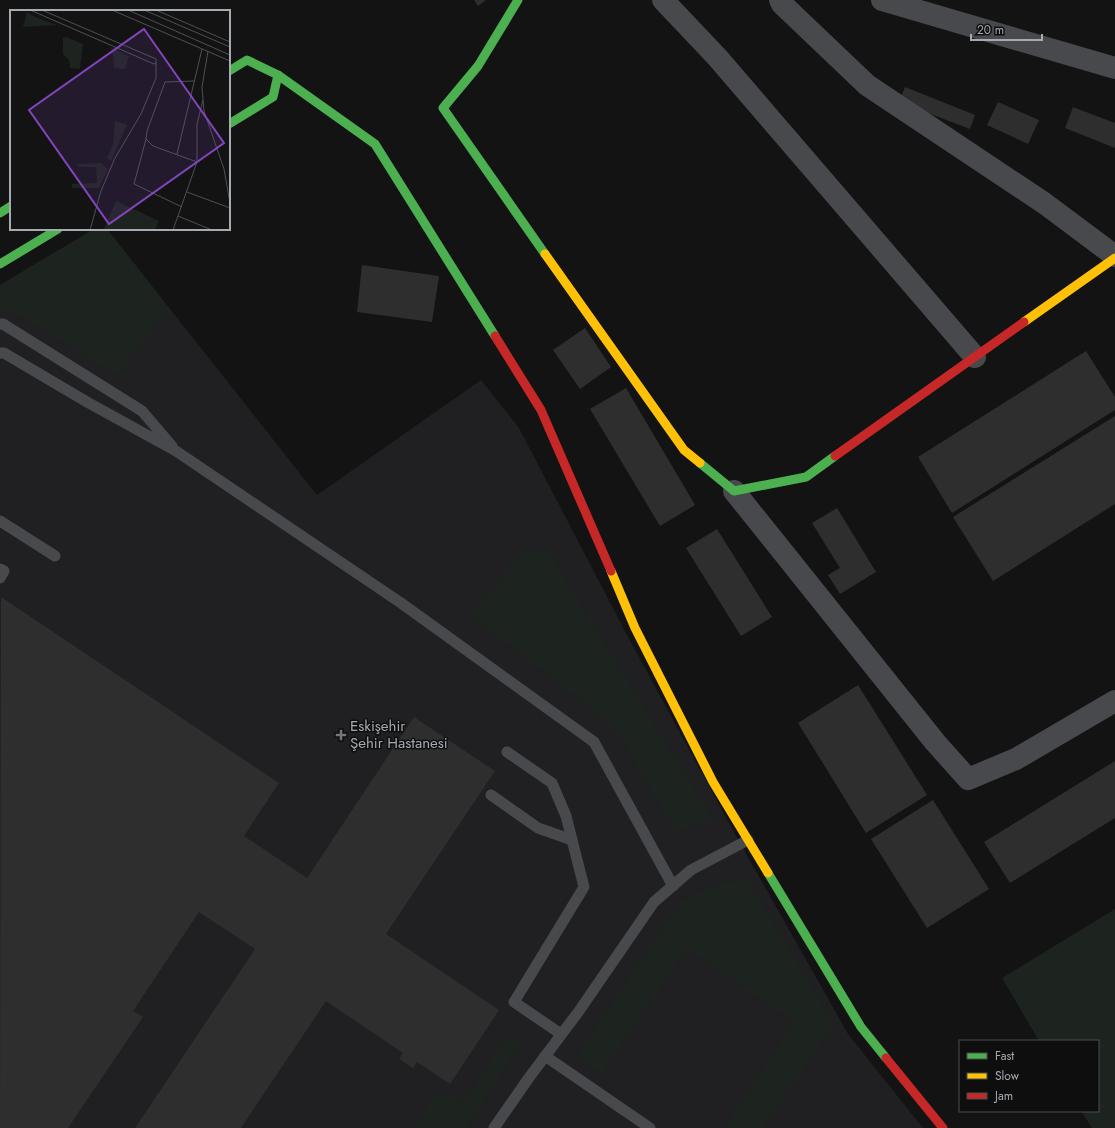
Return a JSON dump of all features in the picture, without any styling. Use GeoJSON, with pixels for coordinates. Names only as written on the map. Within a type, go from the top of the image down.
{"type":"FeatureCollection","features":[{"type":"Feature","properties":{"kind":"street"},"geometry":{"type":"LineString","coordinates":[[518,0],[478,66],[443,108],[684,450],[734,491],[935,742],[968,779],[1016,759],[1115,701]]}},
{"type":"Feature","properties":{"kind":"street"},"geometry":{"type":"LineString","coordinates":[[663,0],[717,57],[975,357]]}},
{"type":"Feature","properties":{"kind":"street"},"geometry":{"type":"LineString","coordinates":[[734,491],[806,477],[1115,257],[1044,203],[867,85],[782,4],[780,0]]}},
{"type":"Feature","properties":{"kind":"street"},"geometry":{"type":"LineString","coordinates":[[882,0],[1115,68]]}},
{"type":"Feature","properties":{"kind":"street"},"geometry":{"type":"LineString","coordinates":[[230,70],[247,60],[278,75],[375,144],[542,410],[635,628],[713,782],[861,1027],[943,1128]]}},
{"type":"Feature","properties":{"kind":"street"},"geometry":{"type":"LineString","coordinates":[[230,123],[273,97],[278,75]]}},
{"type":"Feature","properties":{"kind":"street"},"geometry":{"type":"LineString","coordinates":[[0,212],[10,207]]}},
{"type":"Feature","properties":{"kind":"street"},"geometry":{"type":"LineString","coordinates":[[0,264],[56,230]]}},
{"type":"Feature","properties":{"kind":"lane"},"geometry":{"type":"LineString","coordinates":[[0,324],[3,324],[142,411],[176,451]]}},
{"type":"Feature","properties":{"kind":"lane"},"geometry":{"type":"LineString","coordinates":[[0,353],[4,353],[87,402],[176,451],[401,603],[594,742],[673,886]]}},
{"type":"Feature","properties":{"kind":"lane"},"geometry":{"type":"LineString","coordinates":[[0,521],[55,556]]}},
{"type":"Feature","properties":{"kind":"lane"},"geometry":{"type":"LineString","coordinates":[[0,569],[4,571],[0,578]]}},
{"type":"Feature","properties":{"kind":"lane"},"geometry":{"type":"LineString","coordinates":[[507,752],[552,783],[566,816],[584,886],[514,1002],[561,1034]]}},
{"type":"Feature","properties":{"kind":"lane"},"geometry":{"type":"LineString","coordinates":[[491,795],[538,828],[572,840]]}},
{"type":"Feature","properties":{"kind":"lane"},"geometry":{"type":"LineString","coordinates":[[494,1128],[528,1079],[579,1011],[654,902],[691,870],[748,840]]}},
{"type":"Feature","properties":{"kind":"lane"},"geometry":{"type":"LineString","coordinates":[[545,1056],[650,1128]]}},
{"type":"Feature","properties":{"kind":"shaded area","name":"Eskişehir Şehir Hastanesi"},"geometry":{"type":"Polygon","coordinates":[[[92,230],[108,230],[317,495],[481,380],[519,428],[627,635],[735,834],[848,1034],[923,1128],[0,1128],[0,285],[92,230]]]}},
{"type":"Feature","properties":{"kind":"shaded area"},"geometry":{"type":"Polygon","coordinates":[[[92,230],[108,230],[169,308],[117,376],[20,315],[0,310],[0,285],[92,230]]]}},
{"type":"Feature","properties":{"kind":"shaded area"},"geometry":{"type":"Polygon","coordinates":[[[527,549],[548,551],[713,820],[676,832],[620,736],[580,700],[469,614],[527,549]]]}},
{"type":"Feature","properties":{"kind":"shaded area"},"geometry":{"type":"Polygon","coordinates":[[[748,880],[834,1024],[763,1128],[723,1128],[794,1022],[687,949],[602,1074],[576,1056],[682,900],[723,882],[748,880]]]}},
{"type":"Feature","properties":{"kind":"shaded area"},"geometry":{"type":"Polygon","coordinates":[[[1115,909],[1115,1128],[1092,1128],[1082,1112],[1099,1112],[1099,1040],[1038,1040],[1002,978],[1115,909]]]}},
{"type":"Feature","properties":{"kind":"shaded area"},"geometry":{"type":"Polygon","coordinates":[[[507,1035],[521,1044],[466,1128],[413,1128],[439,1089],[462,1104],[507,1035]]]}},
{"type":"Feature","properties":{"kind":"building"},"geometry":{"type":"Polygon","coordinates":[[[474,0],[486,0],[478,6],[474,0]]]}},
{"type":"Feature","properties":{"kind":"building"},"geometry":{"type":"Polygon","coordinates":[[[905,87],[975,115],[970,129],[899,102],[905,87]]]}},
{"type":"Feature","properties":{"kind":"building"},"geometry":{"type":"Polygon","coordinates":[[[998,102],[1039,120],[1028,144],[987,125],[998,102]]]}},
{"type":"Feature","properties":{"kind":"building"},"geometry":{"type":"Polygon","coordinates":[[[1073,107],[1115,123],[1115,148],[1065,128],[1073,107]]]}},
{"type":"Feature","properties":{"kind":"building"},"geometry":{"type":"Polygon","coordinates":[[[362,265],[439,276],[432,322],[357,312],[362,265]]]}},
{"type":"Feature","properties":{"kind":"building"},"geometry":{"type":"Polygon","coordinates":[[[585,328],[611,367],[580,389],[553,350],[585,328]]]}},
{"type":"Feature","properties":{"kind":"building"},"geometry":{"type":"Polygon","coordinates":[[[1086,351],[1115,397],[1115,410],[952,513],[918,457],[1086,351]]]}},
{"type":"Feature","properties":{"kind":"building"},"geometry":{"type":"Polygon","coordinates":[[[626,388],[695,505],[660,526],[590,409],[626,388]]]}},
{"type":"Feature","properties":{"kind":"building"},"geometry":{"type":"Polygon","coordinates":[[[1115,416],[1115,504],[993,581],[953,517],[1115,416]]]}},
{"type":"Feature","properties":{"kind":"building"},"geometry":{"type":"Polygon","coordinates":[[[837,508],[876,572],[840,594],[828,575],[840,568],[812,523],[837,508]]]}},
{"type":"Feature","properties":{"kind":"building"},"geometry":{"type":"Polygon","coordinates":[[[717,529],[772,617],[741,636],[686,548],[717,529]]]}},
{"type":"Feature","properties":{"kind":"building"},"geometry":{"type":"Polygon","coordinates":[[[1,597],[279,783],[244,836],[307,878],[414,717],[495,771],[386,934],[499,1010],[450,1084],[417,1062],[413,1068],[399,1059],[403,1053],[326,1001],[241,1128],[135,1128],[255,949],[199,912],[133,1011],[143,1017],[68,1128],[0,1128],[1,597]]]}},
{"type":"Feature","properties":{"kind":"building"},"geometry":{"type":"Polygon","coordinates":[[[858,685],[927,795],[866,833],[798,723],[858,685]]]}},
{"type":"Feature","properties":{"kind":"building"},"geometry":{"type":"Polygon","coordinates":[[[1115,761],[1115,818],[1010,883],[984,842],[1115,761]]]}},
{"type":"Feature","properties":{"kind":"building"},"geometry":{"type":"Polygon","coordinates":[[[933,800],[989,889],[927,928],[871,839],[933,800]]]}},
{"type":"Feature","properties":{"kind":"traffic: fast"},"geometry":{"type":"LineString","coordinates":[[518,0],[478,66],[443,108],[545,254]]}},
{"type":"Feature","properties":{"kind":"traffic: fast"},"geometry":{"type":"LineString","coordinates":[[230,70],[247,60],[278,75],[273,97],[230,123]]}},
{"type":"Feature","properties":{"kind":"traffic: fast"},"geometry":{"type":"LineString","coordinates":[[278,75],[375,144],[495,336]]}},
{"type":"Feature","properties":{"kind":"traffic: fast"},"geometry":{"type":"LineString","coordinates":[[0,213],[10,207]]}},
{"type":"Feature","properties":{"kind":"traffic: fast"},"geometry":{"type":"LineString","coordinates":[[0,264],[56,230]]}},
{"type":"Feature","properties":{"kind":"traffic: fast"},"geometry":{"type":"LineString","coordinates":[[700,463],[734,491],[806,477],[835,456]]}},
{"type":"Feature","properties":{"kind":"traffic: fast"},"geometry":{"type":"LineString","coordinates":[[768,873],[861,1027],[886,1058]]}},
{"type":"Feature","properties":{"kind":"traffic: slow"},"geometry":{"type":"LineString","coordinates":[[545,254],[684,450],[700,463]]}},
{"type":"Feature","properties":{"kind":"traffic: slow"},"geometry":{"type":"LineString","coordinates":[[1024,322],[1115,258]]}},
{"type":"Feature","properties":{"kind":"traffic: slow"},"geometry":{"type":"LineString","coordinates":[[611,571],[635,628],[713,782],[768,873]]}},
{"type":"Feature","properties":{"kind":"traffic: jam"},"geometry":{"type":"LineString","coordinates":[[835,456],[1024,322]]}},
{"type":"Feature","properties":{"kind":"traffic: jam"},"geometry":{"type":"LineString","coordinates":[[495,336],[541,410],[611,571]]}},
{"type":"Feature","properties":{"kind":"traffic: jam"},"geometry":{"type":"LineString","coordinates":[[886,1058],[943,1128]]}},
{"type":"Feature","properties":{"kind":"place","name":"Eskişehir Şehir Hastanesi"},"geometry":{"type":"Point","coordinates":[341,735]}}]}
